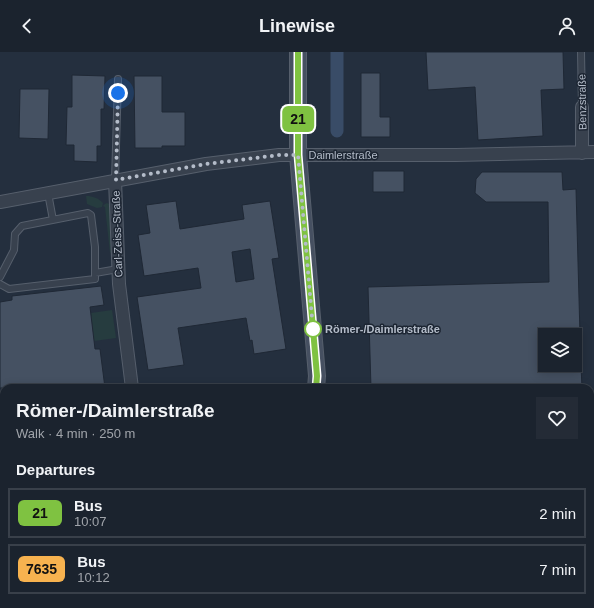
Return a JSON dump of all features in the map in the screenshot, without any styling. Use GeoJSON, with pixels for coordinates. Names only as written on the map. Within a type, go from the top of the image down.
{"type":"FeatureCollection","features":[{"type":"Feature","properties":{"kind":"main road"},"geometry":{"type":"LineString","coordinates":[[298,52],[298,155],[317,376],[316,384]]}},
{"type":"Feature","properties":{"kind":"street","name":"Benzstraße"},"geometry":{"type":"LineString","coordinates":[[582,107],[588,153]]}},
{"type":"Feature","properties":{"kind":"street","name":"Daimlerstraße"},"geometry":{"type":"LineString","coordinates":[[2,202],[206,164],[279,155],[588,153]]}},
{"type":"Feature","properties":{"kind":"street","name":"Carl-Zeiss-Straße"},"geometry":{"type":"LineString","coordinates":[[116,180],[119,284],[132,384]]}},
{"type":"Feature","properties":{"kind":"lane","name":"Benzstraße"},"geometry":{"type":"LineString","coordinates":[[581,52],[582,107]]}},
{"type":"Feature","properties":{"kind":"lane","name":"Carl-Zeiss-Straße"},"geometry":{"type":"LineString","coordinates":[[116,180],[118,79]]}},
{"type":"Feature","properties":{"kind":"lane"},"geometry":{"type":"LineString","coordinates":[[48,193],[53,220]]}},
{"type":"Feature","properties":{"kind":"lane"},"geometry":{"type":"LineString","coordinates":[[0,277],[14,250],[15,234],[18,230],[27,224],[88,213],[91,215],[95,247],[95,279],[9,289],[0,284]]}},
{"type":"Feature","properties":{"kind":"lane"},"geometry":{"type":"LineString","coordinates":[[95,273],[118,270]]}},
{"type":"Feature","properties":{"kind":"green space"},"geometry":{"type":"Polygon","coordinates":[[[86,196],[99,200],[103,203],[102,207],[97,208],[87,204],[86,196]]]}},
{"type":"Feature","properties":{"kind":"green space"},"geometry":{"type":"Polygon","coordinates":[[[107,203],[109,204],[110,211],[110,253],[105,207],[103,206],[107,203]]]}},
{"type":"Feature","properties":{"kind":"green space"},"geometry":{"type":"Polygon","coordinates":[[[112,310],[116,338],[94,341],[91,313],[112,310]]]}},
{"type":"Feature","properties":{"kind":"building"},"geometry":{"type":"Polygon","coordinates":[[[426,52],[563,52],[564,89],[541,90],[543,136],[478,140],[475,87],[428,90],[426,52]]]}},
{"type":"Feature","properties":{"kind":"building"},"geometry":{"type":"Polygon","coordinates":[[[361,73],[380,73],[380,117],[390,117],[390,137],[361,137],[361,73]]]}},
{"type":"Feature","properties":{"kind":"building"},"geometry":{"type":"Polygon","coordinates":[[[72,75],[105,76],[104,109],[101,109],[101,146],[97,146],[97,162],[74,161],[74,145],[66,145],[67,107],[72,107],[72,75]]]}},
{"type":"Feature","properties":{"kind":"building"},"geometry":{"type":"Polygon","coordinates":[[[134,76],[162,76],[162,112],[185,112],[185,146],[135,148],[134,76]]]}},
{"type":"Feature","properties":{"kind":"building"},"geometry":{"type":"Polygon","coordinates":[[[20,89],[49,89],[48,139],[19,138],[20,89]]]}},
{"type":"Feature","properties":{"kind":"building"},"geometry":{"type":"Polygon","coordinates":[[[373,171],[404,171],[404,192],[373,192],[373,171]]]}},
{"type":"Feature","properties":{"kind":"building"},"geometry":{"type":"Polygon","coordinates":[[[482,172],[562,172],[563,190],[576,189],[580,328],[538,328],[538,372],[581,372],[582,384],[371,384],[368,287],[549,282],[548,202],[486,202],[475,193],[476,179],[482,172]]]}},
{"type":"Feature","properties":{"kind":"building"},"geometry":{"type":"Polygon","coordinates":[[[176,201],[180,229],[244,219],[242,205],[270,201],[279,258],[272,259],[286,349],[254,354],[246,318],[178,328],[184,365],[148,370],[137,297],[201,288],[198,268],[144,276],[138,235],[150,233],[146,205],[176,201]],[[250,249],[232,252],[236,282],[254,279],[250,249]]]}},
{"type":"Feature","properties":{"kind":"building"},"geometry":{"type":"Polygon","coordinates":[[[101,286],[104,305],[90,307],[95,349],[100,349],[104,384],[0,384],[0,302],[12,300],[12,296],[101,286]]]}},
{"type":"Feature","properties":{"kind":"waterway"},"geometry":{"type":"LineString","coordinates":[[337,52],[337,131]]}},
{"type":"Feature","properties":{"kind":"bus line","name":"21"},"geometry":{"type":"LineString","coordinates":[[298,52],[298,155],[317,376],[316,384]]}},
{"type":"Feature","properties":{"kind":"place","name":"Römer-/Daimlerstraße"},"geometry":{"type":"Point","coordinates":[313,329]}},
{"type":"Feature","properties":{"kind":"route"},"geometry":{"type":"LineString","coordinates":[[118,93],[116,180],[206,164],[279,155],[298,155],[313,329]]}}]}
